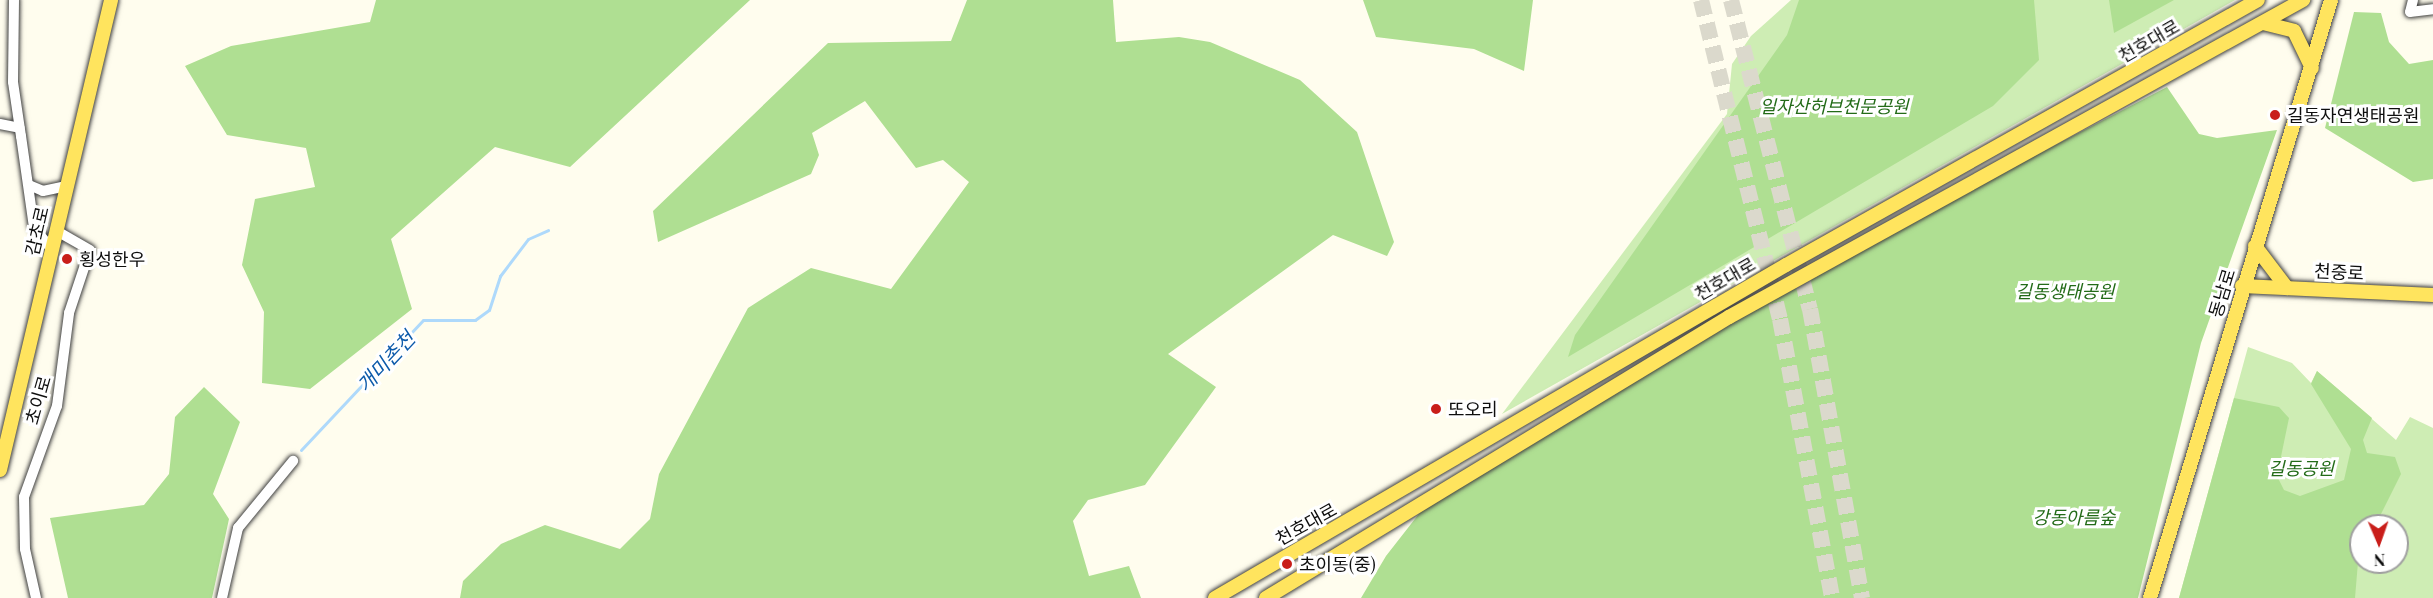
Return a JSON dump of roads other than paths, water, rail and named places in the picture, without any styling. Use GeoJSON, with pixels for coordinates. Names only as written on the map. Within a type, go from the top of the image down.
{"type":"FeatureCollection","features":[{"type":"Feature","properties":{"kind":"main road","name":"감초로"},"geometry":{"type":"LineString","coordinates":[[0,470],[111,0]]}},
{"type":"Feature","properties":{"kind":"main road","name":"천호대로"},"geometry":{"type":"LineString","coordinates":[[1215,598],[1796,259],[2258,0]]}},
{"type":"Feature","properties":{"kind":"main road","name":"천호대로"},"geometry":{"type":"LineString","coordinates":[[1266,598],[1739,311],[2303,0]]}},
{"type":"Feature","properties":{"kind":"main road","name":"동남로"},"geometry":{"type":"LineString","coordinates":[[2150,598],[2242,286],[2312,68],[2331,0]]}},
{"type":"Feature","properties":{"kind":"main road"},"geometry":{"type":"LineString","coordinates":[[2263,23],[2294,31],[2312,68]]}},
{"type":"Feature","properties":{"kind":"main road"},"geometry":{"type":"LineString","coordinates":[[2255,246],[2287,288]]}},
{"type":"Feature","properties":{"kind":"main road","name":"천중로"},"geometry":{"type":"LineString","coordinates":[[2242,286],[2433,295]]}},
{"type":"Feature","properties":{"kind":"street"},"geometry":{"type":"LineString","coordinates":[[14,0],[13,82],[34,227],[51,249]]}},
{"type":"Feature","properties":{"kind":"street"},"geometry":{"type":"LineString","coordinates":[[2413,0],[2410,12],[2433,9]]}},
{"type":"Feature","properties":{"kind":"street"},"geometry":{"type":"LineString","coordinates":[[0,124],[20,129]]}},
{"type":"Feature","properties":{"kind":"street"},"geometry":{"type":"LineString","coordinates":[[29,184],[43,191],[66,186]]}},
{"type":"Feature","properties":{"kind":"street","name":"초이로"},"geometry":{"type":"LineString","coordinates":[[36,598],[25,549],[24,497],[57,406],[69,313],[90,250],[55,230]]}},
{"type":"Feature","properties":{"kind":"street"},"geometry":{"type":"LineString","coordinates":[[222,598],[238,528],[293,461]]}},
{"type":"Feature","properties":{"kind":"waterway","name":"개미촌천"},"geometry":{"type":"LineString","coordinates":[[301,450],[423,320],[475,320],[489,310],[500,276],[528,239],[548,230]]}},
{"type":"Feature","properties":{"kind":"tunnel"},"geometry":{"type":"LineString","coordinates":[[1701,0],[1780,319],[1832,598]]}},
{"type":"Feature","properties":{"kind":"tunnel"},"geometry":{"type":"LineString","coordinates":[[1731,0],[1810,309],[1862,598]]}},
{"type":"Feature","properties":{"kind":"place","name":"길동자연생태공원"},"geometry":{"type":"Point","coordinates":[2275,115]}},
{"type":"Feature","properties":{"kind":"place","name":"횡성한우"},"geometry":{"type":"Point","coordinates":[67,259]}},
{"type":"Feature","properties":{"kind":"place","name":"또오리"},"geometry":{"type":"Point","coordinates":[1436,409]}},
{"type":"Feature","properties":{"kind":"place","name":"초이동(중)"},"geometry":{"type":"Point","coordinates":[1287,564]}},
{"type":"Feature","properties":{"kind":"park label","name":"일자산허브천문공원"},"geometry":{"type":"Point","coordinates":[1834,106]}},
{"type":"Feature","properties":{"kind":"park label","name":"길동생태공원"},"geometry":{"type":"Point","coordinates":[2065,291]}},
{"type":"Feature","properties":{"kind":"park label","name":"길동공원"},"geometry":{"type":"Point","coordinates":[2301,468]}},
{"type":"Feature","properties":{"kind":"park label","name":"강동아름숲"},"geometry":{"type":"Point","coordinates":[2074,517]}}]}
